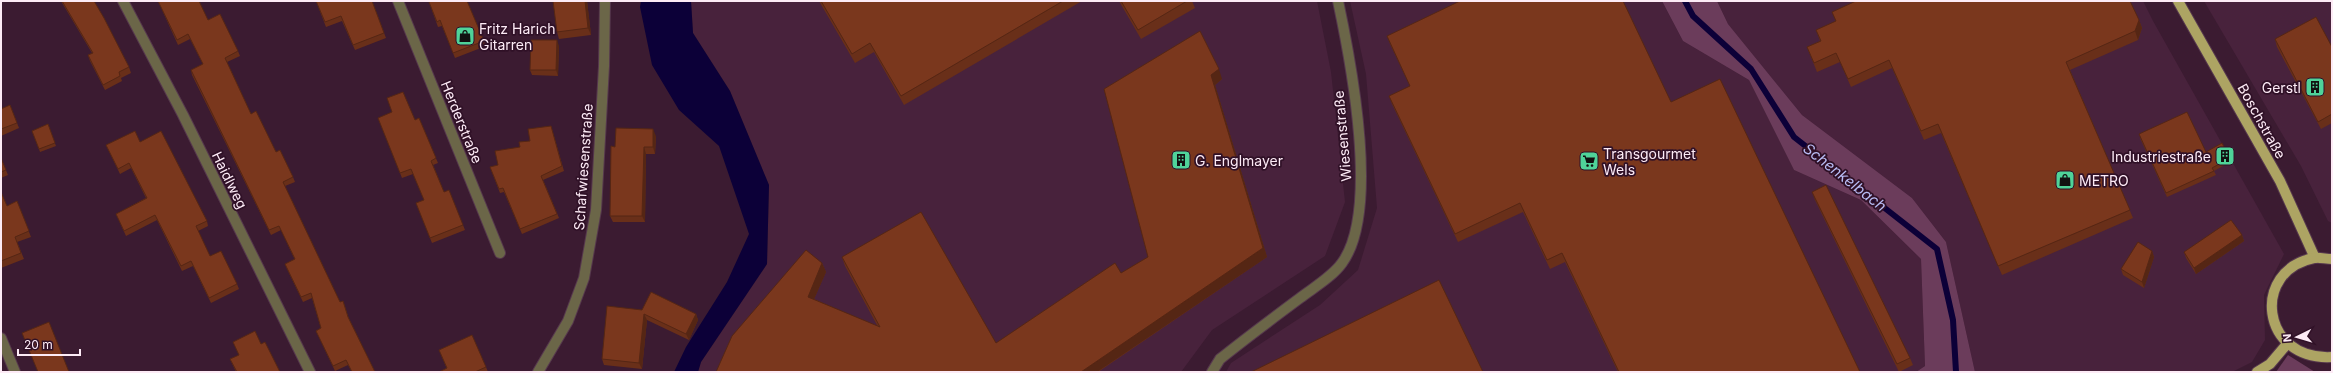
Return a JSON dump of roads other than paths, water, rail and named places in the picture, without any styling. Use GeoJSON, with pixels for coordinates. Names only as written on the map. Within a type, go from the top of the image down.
{"type":"FeatureCollection","features":[{"type":"Feature","properties":{"kind":"main road","name":"Boschstraße"},"geometry":{"type":"LineString","coordinates":[[2178,1],[2280,181],[2315,258]]}},
{"type":"Feature","properties":{"kind":"main road"},"geometry":{"type":"LineString","coordinates":[[2332,259],[2315,258],[2298,263],[2284,275],[2275,290],[2272,309],[2276,328],[2287,344],[2306,355],[2317,358],[2332,357]]}},
{"type":"Feature","properties":{"kind":"main road"},"geometry":{"type":"LineString","coordinates":[[2257,372],[2270,364],[2287,344]]}},
{"type":"Feature","properties":{"kind":"street","name":"Haidlweg"},"geometry":{"type":"LineString","coordinates":[[123,1],[183,115],[310,372]]}},
{"type":"Feature","properties":{"kind":"street","name":"Herderstraße"},"geometry":{"type":"LineString","coordinates":[[398,1],[500,253]]}},
{"type":"Feature","properties":{"kind":"street","name":"Schafwiesenstraße"},"geometry":{"type":"LineString","coordinates":[[538,372],[568,321],[584,278],[596,210],[604,66],[605,1]]}},
{"type":"Feature","properties":{"kind":"street","name":"Wiesenstraße"},"geometry":{"type":"LineString","coordinates":[[1212,372],[1220,359],[1323,281],[1342,264],[1354,237],[1360,204],[1361,166],[1348,47],[1338,1]]}},
{"type":"Feature","properties":{"kind":"street"},"geometry":{"type":"LineString","coordinates":[[1,338],[15,372]]}},
{"type":"Feature","properties":{"kind":"waterway","name":"Schenkelbach"},"geometry":{"type":"LineString","coordinates":[[1685,1],[1693,16],[1751,69],[1794,137],[1937,249],[1953,320],[1956,372]]}},
{"type":"Feature","properties":{"kind":"place","name":"Fritz Harich Gitarren"},"geometry":{"type":"Point","coordinates":[465,36]}},
{"type":"Feature","properties":{"kind":"place","name":"Gerstl"},"geometry":{"type":"Point","coordinates":[2315,87]}},
{"type":"Feature","properties":{"kind":"place","name":"Industriestraße"},"geometry":{"type":"Point","coordinates":[2225,156]}},
{"type":"Feature","properties":{"kind":"place","name":"G. Englmayer"},"geometry":{"type":"Point","coordinates":[1181,160]}},
{"type":"Feature","properties":{"kind":"place","name":"Transgourmet Wels"},"geometry":{"type":"Point","coordinates":[1589,161]}},
{"type":"Feature","properties":{"kind":"place","name":"METRO"},"geometry":{"type":"Point","coordinates":[2065,180]}}]}
